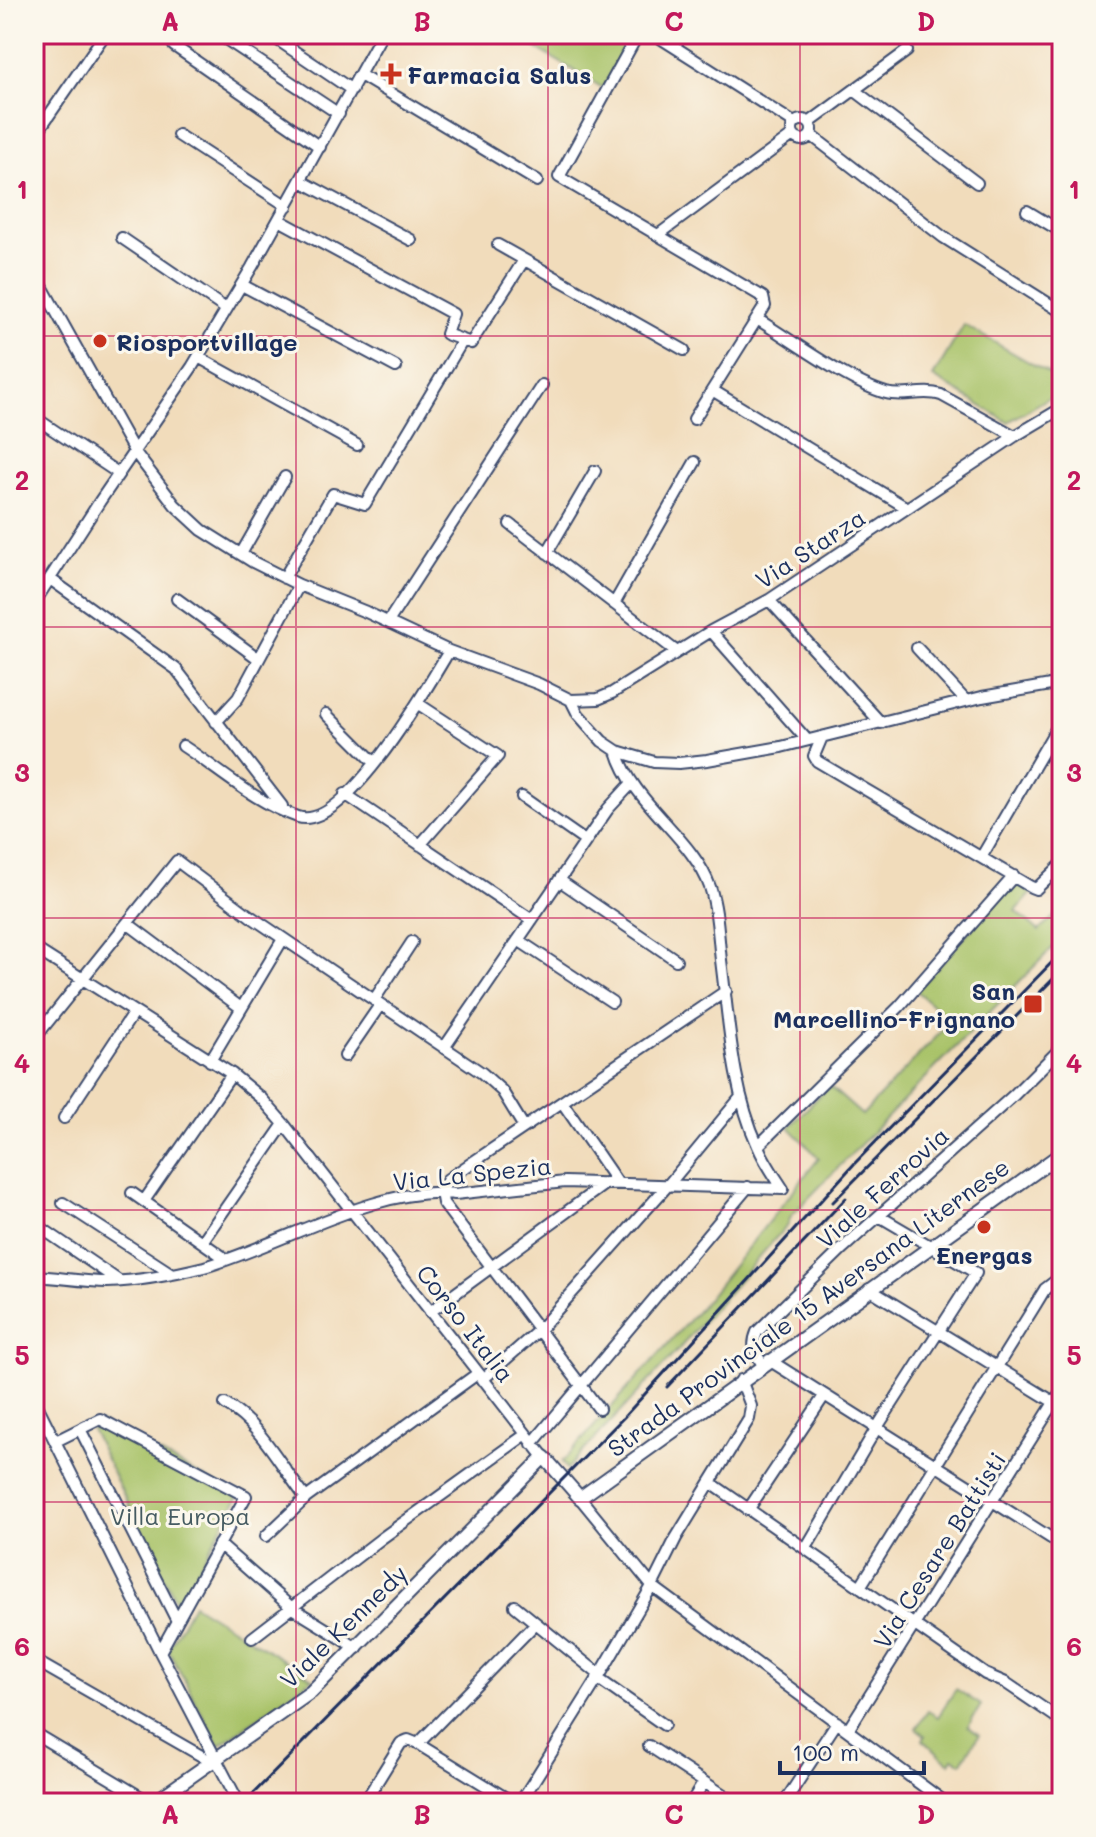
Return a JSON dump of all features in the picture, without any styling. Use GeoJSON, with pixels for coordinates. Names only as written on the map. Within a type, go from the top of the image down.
{"type":"FeatureCollection","features":[{"type":"Feature","properties":{"kind":"main road","name":"Strada Provinciale 15 Aversana Liternese"},"geometry":{"type":"LineString","coordinates":[[580,1498],[1062,1153]]}},
{"type":"Feature","properties":{"kind":"main road","name":"Corso Italia"},"geometry":{"type":"LineString","coordinates":[[544,1457],[580,1498]]}},
{"type":"Feature","properties":{"kind":"main road","name":"Viale Kennedy"},"geometry":{"type":"LineString","coordinates":[[152,1803],[311,1692],[544,1457]]}},
{"type":"Feature","properties":{"kind":"street"},"geometry":{"type":"LineString","coordinates":[[34,137],[105,34]]}},
{"type":"Feature","properties":{"kind":"street"},"geometry":{"type":"LineString","coordinates":[[218,34],[339,114]]}},
{"type":"Feature","properties":{"kind":"street"},"geometry":{"type":"LineString","coordinates":[[269,34],[352,90]]}},
{"type":"Feature","properties":{"kind":"street"},"geometry":{"type":"LineString","coordinates":[[34,603],[198,357],[242,285],[382,34]]}},
{"type":"Feature","properties":{"kind":"street"},"geometry":{"type":"LineString","coordinates":[[638,34],[559,177],[763,297],[765,306],[694,419]]}},
{"type":"Feature","properties":{"kind":"street"},"geometry":{"type":"LineString","coordinates":[[654,34],[794,129],[803,140],[810,129],[854,90],[907,51]]}},
{"type":"Feature","properties":{"kind":"street"},"geometry":{"type":"LineString","coordinates":[[174,46],[320,147]]}},
{"type":"Feature","properties":{"kind":"street"},"geometry":{"type":"LineString","coordinates":[[360,75],[537,181]]}},
{"type":"Feature","properties":{"kind":"street"},"geometry":{"type":"LineString","coordinates":[[854,90],[977,183]]}},
{"type":"Feature","properties":{"kind":"street"},"geometry":{"type":"LineString","coordinates":[[658,235],[803,120],[810,129],[943,237],[1062,312]]}},
{"type":"Feature","properties":{"kind":"street"},"geometry":{"type":"LineString","coordinates":[[178,135],[287,206]]}},
{"type":"Feature","properties":{"kind":"street"},"geometry":{"type":"LineString","coordinates":[[301,181],[411,240]]}},
{"type":"Feature","properties":{"kind":"street"},"geometry":{"type":"LineString","coordinates":[[1027,211],[1062,232]]}},
{"type":"Feature","properties":{"kind":"street"},"geometry":{"type":"LineString","coordinates":[[279,220],[453,314],[446,334],[471,343],[524,260]]}},
{"type":"Feature","properties":{"kind":"street"},"geometry":{"type":"LineString","coordinates":[[122,238],[226,309]]}},
{"type":"Feature","properties":{"kind":"street"},"geometry":{"type":"LineString","coordinates":[[498,245],[684,350]]}},
{"type":"Feature","properties":{"kind":"street"},"geometry":{"type":"LineString","coordinates":[[34,272],[134,451],[175,505],[202,530],[299,585],[571,700],[578,714],[602,741],[617,751],[654,762],[679,763],[781,747],[965,700],[1062,683]]}},
{"type":"Feature","properties":{"kind":"street"},"geometry":{"type":"LineString","coordinates":[[242,285],[396,367]]}},
{"type":"Feature","properties":{"kind":"street"},"geometry":{"type":"LineString","coordinates":[[34,301],[46,295]]}},
{"type":"Feature","properties":{"kind":"street"},"geometry":{"type":"LineString","coordinates":[[757,319],[868,386],[899,395],[930,391],[1015,436]]}},
{"type":"Feature","properties":{"kind":"street"},"geometry":{"type":"LineString","coordinates":[[284,578],[333,494],[365,504],[463,340]]}},
{"type":"Feature","properties":{"kind":"street"},"geometry":{"type":"LineString","coordinates":[[198,357],[357,445]]}},
{"type":"Feature","properties":{"kind":"street"},"geometry":{"type":"LineString","coordinates":[[388,622],[542,385]]}},
{"type":"Feature","properties":{"kind":"street"},"geometry":{"type":"LineString","coordinates":[[712,390],[907,508]]}},
{"type":"Feature","properties":{"kind":"street","name":"Via Starza"},"geometry":{"type":"LineString","coordinates":[[571,700],[598,699],[612,693],[711,631],[769,600],[1062,408]]}},
{"type":"Feature","properties":{"kind":"street"},"geometry":{"type":"LineString","coordinates":[[34,417],[118,473]]}},
{"type":"Feature","properties":{"kind":"street"},"geometry":{"type":"LineString","coordinates":[[614,604],[695,462]]}},
{"type":"Feature","properties":{"kind":"street"},"geometry":{"type":"LineString","coordinates":[[547,553],[595,471]]}},
{"type":"Feature","properties":{"kind":"street"},"geometry":{"type":"LineString","coordinates":[[241,554],[285,477]]}},
{"type":"Feature","properties":{"kind":"street"},"geometry":{"type":"LineString","coordinates":[[510,524],[677,652]]}},
{"type":"Feature","properties":{"kind":"street"},"geometry":{"type":"LineString","coordinates":[[34,577],[48,581],[176,669],[286,810]]}},
{"type":"Feature","properties":{"kind":"street"},"geometry":{"type":"LineString","coordinates":[[216,722],[238,698],[299,585]]}},
{"type":"Feature","properties":{"kind":"street"},"geometry":{"type":"LineString","coordinates":[[177,599],[259,659]]}},
{"type":"Feature","properties":{"kind":"street"},"geometry":{"type":"LineString","coordinates":[[769,600],[881,723]]}},
{"type":"Feature","properties":{"kind":"street"},"geometry":{"type":"LineString","coordinates":[[711,631],[807,740]]}},
{"type":"Feature","properties":{"kind":"street"},"geometry":{"type":"LineString","coordinates":[[917,648],[965,700]]}},
{"type":"Feature","properties":{"kind":"street"},"geometry":{"type":"LineString","coordinates":[[183,746],[238,785],[300,818],[314,817],[332,808],[397,736],[449,651]]}},
{"type":"Feature","properties":{"kind":"street"},"geometry":{"type":"LineString","coordinates":[[417,703],[498,756],[420,845]]}},
{"type":"Feature","properties":{"kind":"street"},"geometry":{"type":"LineString","coordinates":[[326,714],[375,763]]}},
{"type":"Feature","properties":{"kind":"street"},"geometry":{"type":"LineString","coordinates":[[982,856],[1062,719]]}},
{"type":"Feature","properties":{"kind":"street"},"geometry":{"type":"LineString","coordinates":[[822,737],[814,756],[817,761],[1036,889],[1062,864]]}},
{"type":"Feature","properties":{"kind":"street"},"geometry":{"type":"LineString","coordinates":[[617,751],[632,783],[697,864],[709,885],[717,915],[741,1097],[758,1146],[899,1007],[1014,876]]}},
{"type":"Feature","properties":{"kind":"street"},"geometry":{"type":"LineString","coordinates":[[444,1048],[585,841],[632,783]]}},
{"type":"Feature","properties":{"kind":"street"},"geometry":{"type":"LineString","coordinates":[[345,794],[532,920]]}},
{"type":"Feature","properties":{"kind":"street"},"geometry":{"type":"LineString","coordinates":[[522,797],[585,841]]}},
{"type":"Feature","properties":{"kind":"street"},"geometry":{"type":"LineString","coordinates":[[34,1039],[177,861],[283,939],[482,1073],[502,1091],[524,1127]]}},
{"type":"Feature","properties":{"kind":"street"},"geometry":{"type":"LineString","coordinates":[[559,880],[676,960]]}},
{"type":"Feature","properties":{"kind":"street"},"geometry":{"type":"LineString","coordinates":[[127,923],[241,1008]]}},
{"type":"Feature","properties":{"kind":"street"},"geometry":{"type":"LineString","coordinates":[[210,1061],[283,939]]}},
{"type":"Feature","properties":{"kind":"street"},"geometry":{"type":"LineString","coordinates":[[518,940],[612,1002]]}},
{"type":"Feature","properties":{"kind":"street"},"geometry":{"type":"LineString","coordinates":[[345,1056],[412,942]]}},
{"type":"Feature","properties":{"kind":"street","name":"Corso Italia"},"geometry":{"type":"LineString","coordinates":[[34,948],[232,1074],[262,1099],[544,1457]]}},
{"type":"Feature","properties":{"kind":"street"},"geometry":{"type":"LineString","coordinates":[[599,1409],[443,1203],[441,1192],[448,1179],[726,991]]}},
{"type":"Feature","properties":{"kind":"street"},"geometry":{"type":"LineString","coordinates":[[64,1118],[134,1012]]}},
{"type":"Feature","properties":{"kind":"street","name":"Viale Ferrovia"},"geometry":{"type":"LineString","coordinates":[[766,1363],[754,1351],[753,1340],[757,1332],[1062,1047]]}},
{"type":"Feature","properties":{"kind":"street"},"geometry":{"type":"LineString","coordinates":[[144,1201],[232,1074]]}},
{"type":"Feature","properties":{"kind":"street"},"geometry":{"type":"LineString","coordinates":[[266,1536],[306,1498],[480,1377],[539,1330],[669,1184],[741,1097]]}},
{"type":"Feature","properties":{"kind":"street"},"geometry":{"type":"LineString","coordinates":[[430,1312],[612,1182],[562,1102]]}},
{"type":"Feature","properties":{"kind":"street"},"geometry":{"type":"LineString","coordinates":[[202,1242],[284,1124]]}},
{"type":"Feature","properties":{"kind":"street","name":"Via La Spezia"},"geometry":{"type":"LineString","coordinates":[[34,1276],[119,1281],[172,1274],[226,1259],[351,1211],[414,1194],[455,1194],[565,1182],[783,1189],[758,1146]]}},
{"type":"Feature","properties":{"kind":"street"},"geometry":{"type":"LineString","coordinates":[[252,1638],[382,1538],[529,1439],[581,1386],[748,1187]]}},
{"type":"Feature","properties":{"kind":"street"},"geometry":{"type":"LineString","coordinates":[[132,1193],[226,1259]]}},
{"type":"Feature","properties":{"kind":"street"},"geometry":{"type":"LineString","coordinates":[[63,1203],[172,1274]]}},
{"type":"Feature","properties":{"kind":"street"},"geometry":{"type":"LineString","coordinates":[[806,1548],[876,1429],[976,1273],[879,1216]]}},
{"type":"Feature","properties":{"kind":"street"},"geometry":{"type":"LineString","coordinates":[[34,1223],[119,1281]]}},
{"type":"Feature","properties":{"kind":"street"},"geometry":{"type":"LineString","coordinates":[[860,1587],[1045,1289],[1062,1276]]}},
{"type":"Feature","properties":{"kind":"street"},"geometry":{"type":"LineString","coordinates":[[869,1289],[1058,1405]]}},
{"type":"Feature","properties":{"kind":"street"},"geometry":{"type":"LineString","coordinates":[[766,1363],[1062,1545]]}},
{"type":"Feature","properties":{"kind":"street"},"geometry":{"type":"LineString","coordinates":[[364,1803],[401,1743],[408,1740],[517,1803],[598,1677],[652,1586],[676,1538],[752,1412],[741,1380]]}},
{"type":"Feature","properties":{"kind":"street","name":"Via Cesare Battisti"},"geometry":{"type":"LineString","coordinates":[[848,1730],[1058,1405],[1062,1390]]}},
{"type":"Feature","properties":{"kind":"street"},"geometry":{"type":"LineString","coordinates":[[748,1510],[824,1396]]}},
{"type":"Feature","properties":{"kind":"street"},"geometry":{"type":"LineString","coordinates":[[34,1399],[214,1760],[239,1803]]}},
{"type":"Feature","properties":{"kind":"street"},"geometry":{"type":"LineString","coordinates":[[225,1404],[245,1416],[261,1433],[306,1498]]}},
{"type":"Feature","properties":{"kind":"street"},"geometry":{"type":"LineString","coordinates":[[56,1441],[100,1419],[246,1496],[160,1652]]}},
{"type":"Feature","properties":{"kind":"street"},"geometry":{"type":"LineString","coordinates":[[80,1429],[177,1621]]}},
{"type":"Feature","properties":{"kind":"street"},"geometry":{"type":"LineString","coordinates":[[711,1483],[985,1674],[1006,1683],[1062,1721]]}},
{"type":"Feature","properties":{"kind":"street","name":"Corso Italia"},"geometry":{"type":"LineString","coordinates":[[580,1498],[652,1586],[946,1803]]}},
{"type":"Feature","properties":{"kind":"street"},"geometry":{"type":"LineString","coordinates":[[219,1544],[292,1608],[357,1648]]}},
{"type":"Feature","properties":{"kind":"street"},"geometry":{"type":"LineString","coordinates":[[515,1606],[598,1677],[664,1725]]}},
{"type":"Feature","properties":{"kind":"street"},"geometry":{"type":"LineString","coordinates":[[418,1744],[535,1624]]}},
{"type":"Feature","properties":{"kind":"street"},"geometry":{"type":"LineString","coordinates":[[34,1660],[214,1760]]}},
{"type":"Feature","properties":{"kind":"street"},"geometry":{"type":"LineString","coordinates":[[784,1803],[837,1722]]}},
{"type":"Feature","properties":{"kind":"street"},"geometry":{"type":"LineString","coordinates":[[34,1733],[152,1803]]}},
{"type":"Feature","properties":{"kind":"street"},"geometry":{"type":"LineString","coordinates":[[649,1746],[736,1803]]}},
{"type":"Feature","properties":{"kind":"street"},"geometry":{"type":"LineString","coordinates":[[691,1803],[704,1782]]}},
{"type":"Feature","properties":{"kind":"green space"},"geometry":{"type":"Polygon","coordinates":[[[513,34],[633,34],[603,88],[513,34]]]}},
{"type":"Feature","properties":{"kind":"green space"},"geometry":{"type":"Polygon","coordinates":[[[964,325],[1062,381],[1062,390],[1008,422],[933,377],[964,325]]]}},
{"type":"Feature","properties":{"kind":"green space"},"geometry":{"type":"Polygon","coordinates":[[[1013,882],[1032,893],[1016,911],[1039,931],[1062,909],[1062,938],[791,1216],[788,1224],[677,1351],[567,1469],[562,1462],[700,1308],[819,1158],[789,1127],[829,1086],[862,1115],[951,1021],[916,991],[1013,882]]]}},
{"type":"Feature","properties":{"kind":"green space","name":"Villa Europa"},"geometry":{"type":"Polygon","coordinates":[[[101,1423],[239,1496],[178,1605],[91,1429],[101,1423]]]}},
{"type":"Feature","properties":{"kind":"green space"},"geometry":{"type":"Polygon","coordinates":[[[193,1604],[313,1678],[219,1746],[168,1649],[193,1604]]]}},
{"type":"Feature","properties":{"kind":"green space"},"geometry":{"type":"Polygon","coordinates":[[[956,1689],[981,1705],[968,1726],[979,1735],[961,1763],[953,1758],[950,1763],[923,1740],[925,1735],[916,1728],[928,1711],[938,1717],[956,1689]]]}},
{"type":"Feature","properties":{"kind":"railway"},"geometry":{"type":"LineString","coordinates":[[244,1803],[624,1417],[855,1163],[1062,952]]}},
{"type":"Feature","properties":{"kind":"railway"},"geometry":{"type":"LineString","coordinates":[[833,1202],[1062,970]]}},
{"type":"Feature","properties":{"kind":"railway"},"geometry":{"type":"LineString","coordinates":[[667,1387],[846,1198]]}},
{"type":"Feature","properties":{"kind":"place","name":"Farmacia Salus"},"geometry":{"type":"Point","coordinates":[391,74]}},
{"type":"Feature","properties":{"kind":"place","name":"Riosportvillage"},"geometry":{"type":"Point","coordinates":[100,341]}},
{"type":"Feature","properties":{"kind":"place","name":"San Marcellino-Frignano"},"geometry":{"type":"Point","coordinates":[1033,1004]}},
{"type":"Feature","properties":{"kind":"place","name":"Energas"},"geometry":{"type":"Point","coordinates":[984,1227]}}]}
